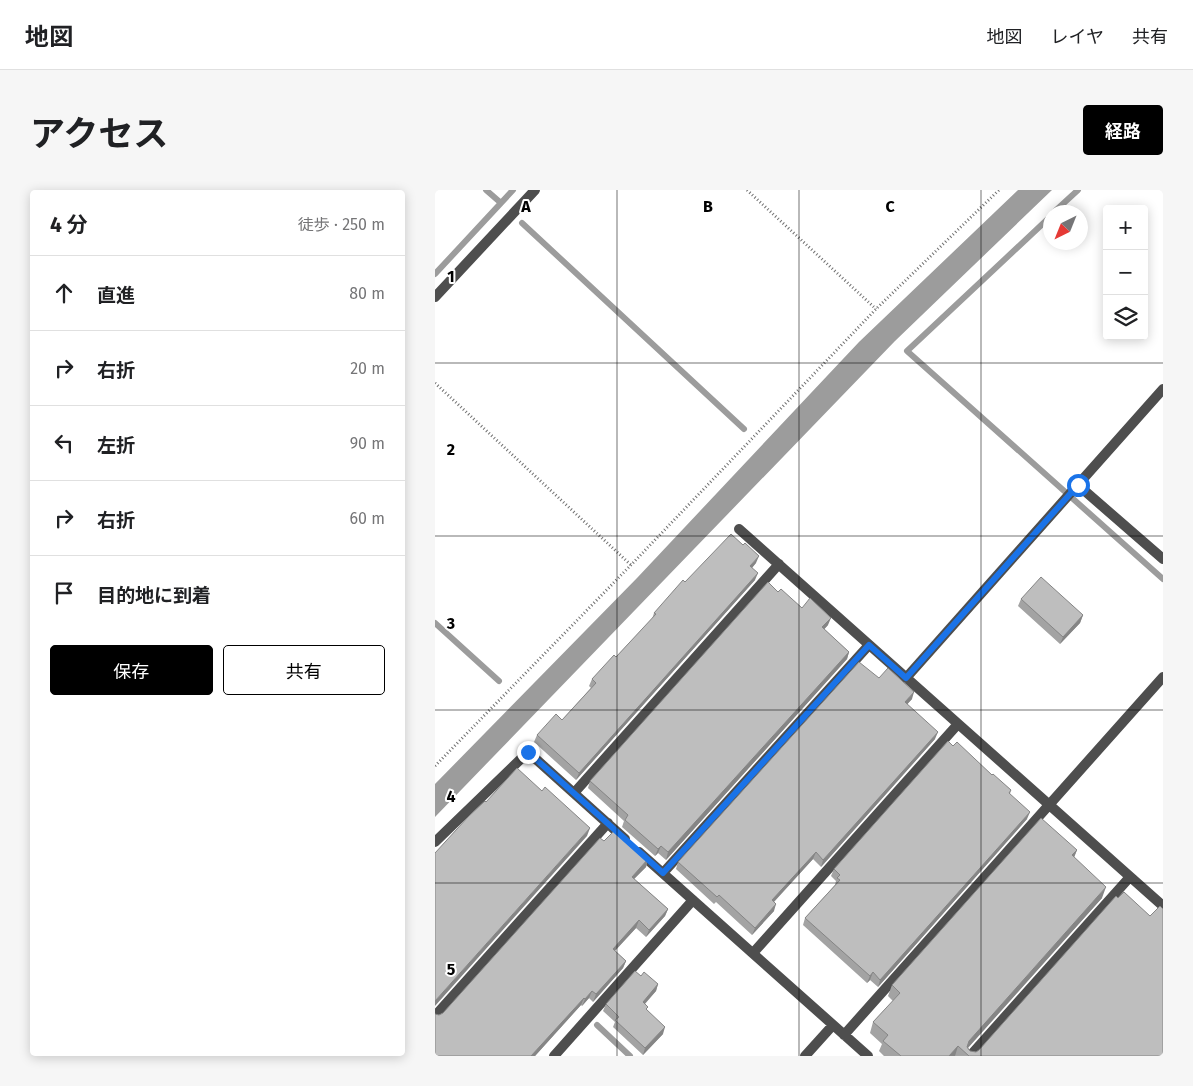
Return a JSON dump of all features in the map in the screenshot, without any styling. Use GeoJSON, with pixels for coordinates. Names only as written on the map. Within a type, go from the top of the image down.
{"type":"FeatureCollection","features":[{"type":"Feature","properties":{"kind":"street"},"geometry":{"type":"LineString","coordinates":[[435,298],[535,190]]}},
{"type":"Feature","properties":{"kind":"street"},"geometry":{"type":"LineString","coordinates":[[906,678],[1163,389]]}},
{"type":"Feature","properties":{"kind":"street"},"geometry":{"type":"LineString","coordinates":[[1076,487],[1163,559]]}},
{"type":"Feature","properties":{"kind":"street"},"geometry":{"type":"LineString","coordinates":[[739,528],[1129,878],[1163,906]]}},
{"type":"Feature","properties":{"kind":"street"},"geometry":{"type":"LineString","coordinates":[[574,793],[779,564]]}},
{"type":"Feature","properties":{"kind":"street"},"geometry":{"type":"LineString","coordinates":[[663,873],[869,645]]}},
{"type":"Feature","properties":{"kind":"street"},"geometry":{"type":"LineString","coordinates":[[844,1035],[1163,677]]}},
{"type":"Feature","properties":{"kind":"street"},"geometry":{"type":"LineString","coordinates":[[753,953],[958,724]]}},
{"type":"Feature","properties":{"kind":"street"},"geometry":{"type":"LineString","coordinates":[[435,842],[528,752],[867,1056]]}},
{"type":"Feature","properties":{"kind":"street"},"geometry":{"type":"LineString","coordinates":[[435,1016],[608,824]]}},
{"type":"Feature","properties":{"kind":"street"},"geometry":{"type":"LineString","coordinates":[[970,1056],[1129,878]]}},
{"type":"Feature","properties":{"kind":"street"},"geometry":{"type":"LineString","coordinates":[[554,1056],[693,900]]}},
{"type":"Feature","properties":{"kind":"street"},"geometry":{"type":"LineString","coordinates":[[805,1056],[833,1025]]}},
{"type":"Feature","properties":{"kind":"path"},"geometry":{"type":"LineString","coordinates":[[747,190],[876,309]]}},
{"type":"Feature","properties":{"kind":"path"},"geometry":{"type":"LineString","coordinates":[[435,766],[876,309],[999,190]]}},
{"type":"Feature","properties":{"kind":"path"},"geometry":{"type":"LineString","coordinates":[[435,383],[631,565]]}},
{"type":"Feature","properties":{"kind":"shaded area"},"geometry":{"type":"Polygon","coordinates":[[[1018,190],[1052,190],[895,341],[435,817],[435,784],[637,578],[859,342],[1018,190]]]}},
{"type":"Feature","properties":{"kind":"building"},"geometry":{"type":"Polygon","coordinates":[[[731,534],[743,545],[745,543],[759,556],[750,566],[758,573],[579,773],[537,735],[556,714],[562,720],[596,683],[592,679],[614,655],[616,657],[656,614],[654,613],[683,580],[685,582],[731,534]]]}},
{"type":"Feature","properties":{"kind":"building"},"geometry":{"type":"Polygon","coordinates":[[[1041,577],[1083,615],[1063,637],[1021,599],[1041,577]]]}},
{"type":"Feature","properties":{"kind":"building"},"geometry":{"type":"Polygon","coordinates":[[[768,582],[778,592],[781,589],[802,608],[810,598],[831,618],[822,627],[849,652],[668,852],[661,846],[658,849],[625,820],[628,815],[590,781],[768,582]]]}},
{"type":"Feature","properties":{"kind":"building"},"geometry":{"type":"Polygon","coordinates":[[[859,662],[879,678],[888,668],[914,692],[905,702],[938,732],[823,860],[816,852],[772,900],[776,904],[755,928],[719,895],[717,897],[678,862],[859,662]]]}},
{"type":"Feature","properties":{"kind":"building"},"geometry":{"type":"Polygon","coordinates":[[[948,741],[953,746],[957,742],[1011,790],[1009,793],[1030,812],[880,980],[873,972],[870,976],[805,918],[840,880],[837,878],[840,875],[834,869],[948,741]]]}},
{"type":"Feature","properties":{"kind":"building"},"geometry":{"type":"Polygon","coordinates":[[[517,768],[542,791],[545,787],[590,828],[435,1001],[435,853],[517,768]]]}},
{"type":"Feature","properties":{"kind":"building"},"geometry":{"type":"Polygon","coordinates":[[[1041,818],[1077,850],[1072,855],[1106,887],[969,1041],[967,1047],[970,1051],[976,1052],[979,1050],[1116,896],[1118,898],[1124,892],[1150,916],[1160,906],[1163,909],[1163,1056],[969,1056],[958,1046],[949,1056],[901,1056],[883,1041],[888,1035],[873,1022],[900,993],[892,985],[1041,818]]]}},
{"type":"Feature","properties":{"kind":"building"},"geometry":{"type":"Polygon","coordinates":[[[615,830],[648,859],[632,877],[668,909],[649,930],[639,920],[613,949],[626,961],[596,994],[592,991],[584,998],[531,1056],[435,1056],[435,1014],[443,1013],[600,838],[604,841],[615,830]]]}},
{"type":"Feature","properties":{"kind":"building"},"geometry":{"type":"Polygon","coordinates":[[[635,971],[641,976],[644,972],[658,984],[643,1002],[648,1007],[646,1009],[665,1027],[645,1048],[615,1020],[619,1017],[606,1004],[635,971]]]}},
{"type":"Feature","properties":{"kind":"waterway"},"geometry":{"type":"LineString","coordinates":[[486,190],[501,203]]}},
{"type":"Feature","properties":{"kind":"waterway"},"geometry":{"type":"LineString","coordinates":[[435,274],[513,190]]}},
{"type":"Feature","properties":{"kind":"waterway"},"geometry":{"type":"LineString","coordinates":[[1062,205],[1078,190]]}},
{"type":"Feature","properties":{"kind":"waterway"},"geometry":{"type":"LineString","coordinates":[[522,223],[744,429]]}},
{"type":"Feature","properties":{"kind":"waterway"},"geometry":{"type":"LineString","coordinates":[[1043,224],[907,351],[1163,579]]}},
{"type":"Feature","properties":{"kind":"waterway"},"geometry":{"type":"LineString","coordinates":[[435,623],[499,681]]}},
{"type":"Feature","properties":{"kind":"waterway"},"geometry":{"type":"LineString","coordinates":[[597,1025],[630,1056]]}},
{"type":"Feature","properties":{"kind":"route"},"geometry":{"type":"LineString","coordinates":[[528,752],[663,873],[869,645],[906,678],[1078,485]]}}]}
